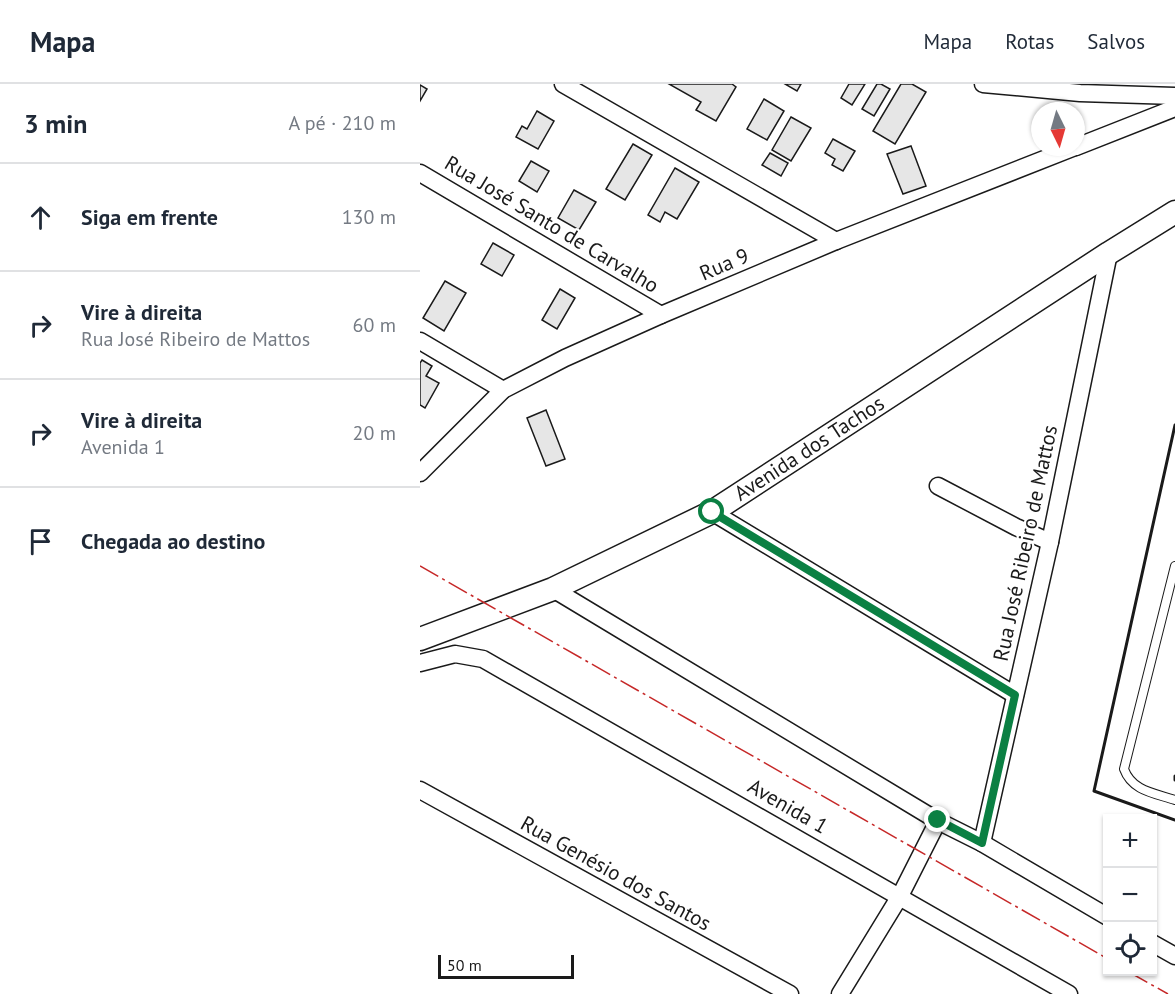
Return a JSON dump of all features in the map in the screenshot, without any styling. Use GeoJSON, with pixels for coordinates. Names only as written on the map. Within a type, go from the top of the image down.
{"type":"FeatureCollection","features":[{"type":"Feature","properties":{"kind":"street"},"geometry":{"type":"LineString","coordinates":[[563,84],[836,241]]}},
{"type":"Feature","properties":{"kind":"street"},"geometry":{"type":"LineString","coordinates":[[983,84],[1080,93],[1175,96]]}},
{"type":"Feature","properties":{"kind":"street","name":"Rua 9"},"geometry":{"type":"LineString","coordinates":[[1085,143],[1175,108]]}},
{"type":"Feature","properties":{"kind":"street","name":"Rua 9"},"geometry":{"type":"LineString","coordinates":[[420,473],[503,390],[565,358],[836,241],[1053,156]]}},
{"type":"Feature","properties":{"kind":"street","name":"Rua José Santo de Carvalho"},"geometry":{"type":"LineString","coordinates":[[420,172],[662,315]]}},
{"type":"Feature","properties":{"kind":"street","name":"Avenida dos Tachos"},"geometry":{"type":"LineString","coordinates":[[420,639],[553,589],[712,512],[1175,212]]}},
{"type":"Feature","properties":{"kind":"street","name":"Rua José Ribeiro de Mattos"},"geometry":{"type":"LineString","coordinates":[[982,843],[1050,542],[1109,253]]}},
{"type":"Feature","properties":{"kind":"street"},"geometry":{"type":"LineString","coordinates":[[420,341],[503,390]]}},
{"type":"Feature","properties":{"kind":"street"},"geometry":{"type":"LineString","coordinates":[[938,486],[1050,542]]}},
{"type":"Feature","properties":{"kind":"street"},"geometry":{"type":"LineString","coordinates":[[712,512],[1015,695]]}},
{"type":"Feature","properties":{"kind":"street"},"geometry":{"type":"LineString","coordinates":[[553,589],[938,820],[982,843],[1103,915]]}},
{"type":"Feature","properties":{"kind":"street","name":"Avenida 1"},"geometry":{"type":"LineString","coordinates":[[420,663],[455,654],[483,659],[1069,994]]}},
{"type":"Feature","properties":{"kind":"street","name":"Rua Genésio dos Santos"},"geometry":{"type":"LineString","coordinates":[[420,790],[790,994]]}},
{"type":"Feature","properties":{"kind":"street"},"geometry":{"type":"LineString","coordinates":[[840,994],[900,896],[938,820]]}},
{"type":"Feature","properties":{"kind":"street"},"geometry":{"type":"LineString","coordinates":[[1157,946],[1175,956]]}},
{"type":"Feature","properties":{"kind":"lane"},"geometry":{"type":"LineString","coordinates":[[1175,566],[1124,769],[1128,780],[1137,787],[1175,800]]}},
{"type":"Feature","properties":{"kind":"building"},"geometry":{"type":"Polygon","coordinates":[[[669,84],[732,84],[736,87],[716,121],[696,110],[701,102],[669,84]]]}},
{"type":"Feature","properties":{"kind":"building"},"geometry":{"type":"Polygon","coordinates":[[[785,84],[801,84],[797,91],[785,84]]]}},
{"type":"Feature","properties":{"kind":"building"},"geometry":{"type":"Polygon","coordinates":[[[849,84],[865,84],[852,105],[841,98],[849,84]]]}},
{"type":"Feature","properties":{"kind":"building"},"geometry":{"type":"Polygon","coordinates":[[[877,84],[890,89],[874,116],[862,109],[877,84]]]}},
{"type":"Feature","properties":{"kind":"building"},"geometry":{"type":"Polygon","coordinates":[[[901,84],[912,84],[926,92],[895,144],[873,131],[901,84]]]}},
{"type":"Feature","properties":{"kind":"building"},"geometry":{"type":"Polygon","coordinates":[[[420,85],[427,89],[420,101],[420,85]]]}},
{"type":"Feature","properties":{"kind":"building"},"geometry":{"type":"Polygon","coordinates":[[[764,99],[784,111],[767,140],[747,129],[764,99]]]}},
{"type":"Feature","properties":{"kind":"building"},"geometry":{"type":"Polygon","coordinates":[[[537,111],[554,121],[538,149],[516,137],[522,126],[527,129],[537,111]]]}},
{"type":"Feature","properties":{"kind":"building"},"geometry":{"type":"Polygon","coordinates":[[[791,117],[811,128],[791,161],[772,150],[791,117]]]}},
{"type":"Feature","properties":{"kind":"building"},"geometry":{"type":"Polygon","coordinates":[[[833,139],[855,151],[843,171],[832,165],[835,159],[825,153],[833,139]]]}},
{"type":"Feature","properties":{"kind":"building"},"geometry":{"type":"Polygon","coordinates":[[[633,144],[652,155],[625,200],[606,189],[633,144]]]}},
{"type":"Feature","properties":{"kind":"building"},"geometry":{"type":"Polygon","coordinates":[[[911,146],[926,186],[903,194],[887,154],[911,146]]]}},
{"type":"Feature","properties":{"kind":"building"},"geometry":{"type":"Polygon","coordinates":[[[770,153],[788,163],[781,176],[762,165],[770,153]]]}},
{"type":"Feature","properties":{"kind":"building"},"geometry":{"type":"Polygon","coordinates":[[[531,161],[549,171],[537,192],[519,181],[531,161]]]}},
{"type":"Feature","properties":{"kind":"building"},"geometry":{"type":"Polygon","coordinates":[[[675,168],[699,182],[677,219],[665,212],[660,222],[648,215],[675,168]]]}},
{"type":"Feature","properties":{"kind":"building"},"geometry":{"type":"Polygon","coordinates":[[[574,190],[596,202],[579,230],[558,218],[574,190]]]}},
{"type":"Feature","properties":{"kind":"building"},"geometry":{"type":"Polygon","coordinates":[[[493,243],[514,255],[502,276],[481,264],[493,243]]]}},
{"type":"Feature","properties":{"kind":"building"},"geometry":{"type":"Polygon","coordinates":[[[445,281],[466,293],[444,331],[423,318],[445,281]]]}},
{"type":"Feature","properties":{"kind":"building"},"geometry":{"type":"Polygon","coordinates":[[[560,289],[575,298],[557,329],[542,320],[560,289]]]}},
{"type":"Feature","properties":{"kind":"building"},"geometry":{"type":"Polygon","coordinates":[[[422,360],[432,366],[426,376],[439,383],[425,408],[420,405],[420,363],[422,360]]]}},
{"type":"Feature","properties":{"kind":"building"},"geometry":{"type":"Polygon","coordinates":[[[546,410],[565,459],[546,466],[527,418],[546,410]]]}},
{"type":"Feature","properties":{"kind":"wall"},"geometry":{"type":"LineString","coordinates":[[1175,425],[1094,791],[1175,820]]}},
{"type":"Feature","properties":{"kind":"power"},"geometry":{"type":"LineString","coordinates":[[420,566],[1103,956]]}},
{"type":"Feature","properties":{"kind":"power"},"geometry":{"type":"LineString","coordinates":[[1136,976],[1168,994]]}},
{"type":"Feature","properties":{"kind":"route"},"geometry":{"type":"LineString","coordinates":[[712,512],[1015,695],[982,843],[938,820]]}}]}
